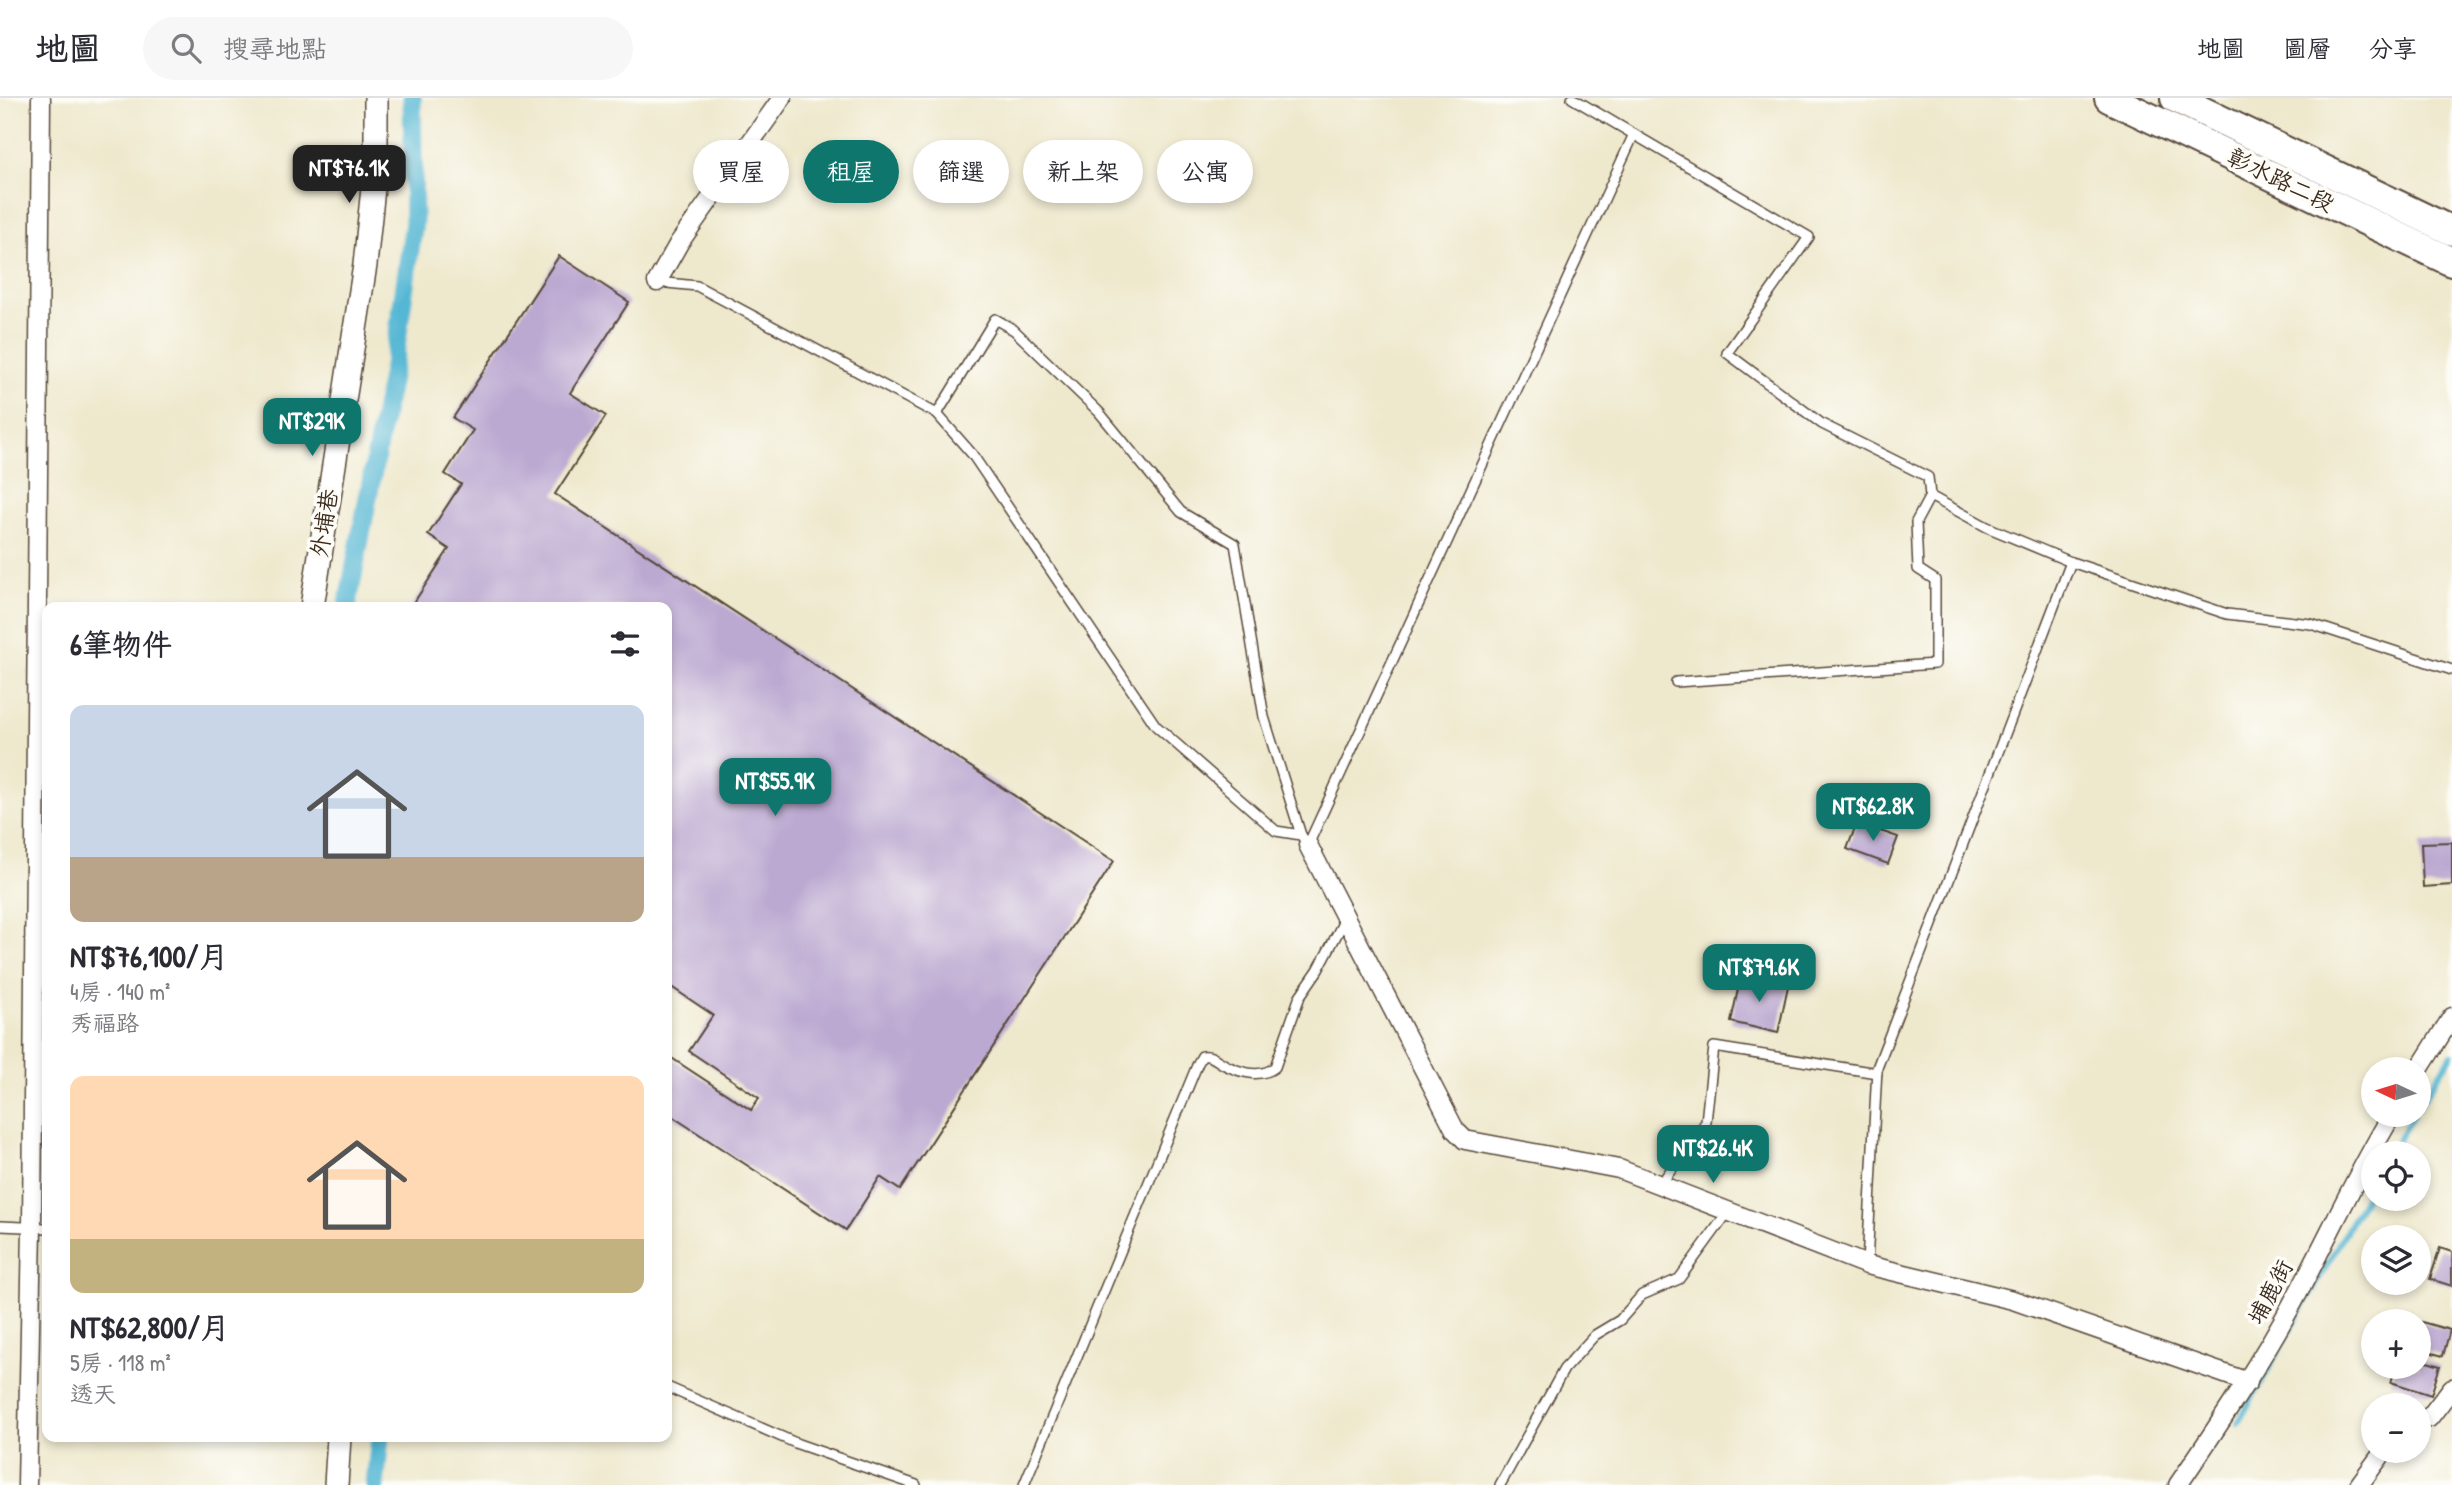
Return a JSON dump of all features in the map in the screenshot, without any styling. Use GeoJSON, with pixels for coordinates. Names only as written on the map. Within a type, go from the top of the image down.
{"type":"FeatureCollection","features":[{"type":"Feature","properties":{"kind":"main road","name":"彰水路二段"},"geometry":{"type":"LineString","coordinates":[[2109,98],[2452,262]]}},
{"type":"Feature","properties":{"kind":"main road","name":"彰水路二段"},"geometry":{"type":"LineString","coordinates":[[2188,101],[2452,231]]}},
{"type":"Feature","properties":{"kind":"street"},"geometry":{"type":"LineString","coordinates":[[27,1485],[39,1228],[41,98]]}},
{"type":"Feature","properties":{"kind":"street","name":"外埔巷"},"geometry":{"type":"LineString","coordinates":[[313,602],[357,314],[376,159],[376,98]]}},
{"type":"Feature","properties":{"kind":"street"},"geometry":{"type":"LineString","coordinates":[[657,282],[679,243],[782,98]]}},
{"type":"Feature","properties":{"kind":"street"},"geometry":{"type":"LineString","coordinates":[[1304,840],[1455,1130],[1465,1140],[1619,1169],[1867,1265],[2013,1300],[2248,1382]]}},
{"type":"Feature","properties":{"kind":"street"},"geometry":{"type":"LineString","coordinates":[[2428,1057],[2449,1027]]}},
{"type":"Feature","properties":{"kind":"street","name":"埔鹿街"},"geometry":{"type":"LineString","coordinates":[[2178,1485],[2248,1382],[2298,1294],[2385,1127]]}},
{"type":"Feature","properties":{"kind":"street"},"geometry":{"type":"LineString","coordinates":[[2431,1415],[2452,1388]]}},
{"type":"Feature","properties":{"kind":"street"},"geometry":{"type":"LineString","coordinates":[[336,1485],[339,1442]]}},
{"type":"Feature","properties":{"kind":"street"},"geometry":{"type":"LineString","coordinates":[[2359,1485],[2375,1463]]}},
{"type":"Feature","properties":{"kind":"lane"},"geometry":{"type":"LineString","coordinates":[[1572,98],[1809,237],[1727,353],[1822,424],[1928,477],[1930,496],[1916,522],[1918,569],[1935,580],[1935,664],[1675,682]]}},
{"type":"Feature","properties":{"kind":"lane"},"geometry":{"type":"LineString","coordinates":[[1304,840],[1634,134]]}},
{"type":"Feature","properties":{"kind":"lane"},"geometry":{"type":"LineString","coordinates":[[657,282],[697,286],[937,414],[972,453],[1156,726],[1276,831],[1304,840]]}},
{"type":"Feature","properties":{"kind":"lane"},"geometry":{"type":"LineString","coordinates":[[937,414],[995,319],[1014,330],[1099,412],[1181,512],[1235,544],[1264,717],[1304,840]]}},
{"type":"Feature","properties":{"kind":"lane"},"geometry":{"type":"LineString","coordinates":[[1930,496],[1987,527],[2071,562],[2227,614],[2311,624],[2452,670]]}},
{"type":"Feature","properties":{"kind":"lane"},"geometry":{"type":"LineString","coordinates":[[1867,1265],[1877,1073],[1882,1055],[2071,562]]}},
{"type":"Feature","properties":{"kind":"lane"},"geometry":{"type":"LineString","coordinates":[[1024,1485],[1198,1063],[1202,1056],[1208,1055],[1228,1067],[1256,1074],[1267,1074],[1275,1067],[1300,996],[1318,970],[1345,919]]}},
{"type":"Feature","properties":{"kind":"lane"},"geometry":{"type":"LineString","coordinates":[[1660,1185],[1706,1122],[1714,1047],[1877,1073]]}},
{"type":"Feature","properties":{"kind":"lane"},"geometry":{"type":"LineString","coordinates":[[1500,1485],[1564,1369],[1595,1335],[1620,1320],[1642,1295],[1679,1279],[1728,1212]]}},
{"type":"Feature","properties":{"kind":"lane"},"geometry":{"type":"LineString","coordinates":[[0,1226],[39,1228]]}},
{"type":"Feature","properties":{"kind":"lane"},"geometry":{"type":"LineString","coordinates":[[672,1389],[798,1444],[916,1485]]}},
{"type":"Feature","properties":{"kind":"building"},"geometry":{"type":"Polygon","coordinates":[[[559,256],[629,302],[570,393],[606,416],[555,494],[1114,861],[900,1190],[880,1177],[846,1230],[672,1116],[672,1058],[751,1110],[759,1098],[689,1051],[713,1015],[672,987],[672,602],[414,602],[449,549],[428,535],[461,484],[445,474],[473,430],[453,418],[559,256]]]}},
{"type":"Feature","properties":{"kind":"building"},"geometry":{"type":"Polygon","coordinates":[[[1857,823],[1898,837],[1888,864],[1847,849],[1857,823]]]}},
{"type":"Feature","properties":{"kind":"building"},"geometry":{"type":"Polygon","coordinates":[[[2452,842],[2452,885],[2423,887],[2421,843],[2452,842]]]}},
{"type":"Feature","properties":{"kind":"building"},"geometry":{"type":"Polygon","coordinates":[[[1741,975],[1788,986],[1778,1033],[1731,1022],[1741,975]]]}},
{"type":"Feature","properties":{"kind":"building"},"geometry":{"type":"Polygon","coordinates":[[[2440,1248],[2452,1252],[2452,1286],[2431,1279],[2440,1248]]]}},
{"type":"Feature","properties":{"kind":"building"},"geometry":{"type":"Polygon","coordinates":[[[2431,1325],[2450,1330],[2443,1356],[2431,1353],[2431,1325]]]}},
{"type":"Feature","properties":{"kind":"building"},"geometry":{"type":"Polygon","coordinates":[[[2431,1363],[2440,1366],[2431,1395],[2391,1382],[2392,1379],[2431,1379],[2431,1363]]]}},
{"type":"Feature","properties":{"kind":"waterway"},"geometry":{"type":"LineString","coordinates":[[348,602],[394,361],[414,222],[412,98]]}},
{"type":"Feature","properties":{"kind":"waterway"},"geometry":{"type":"LineString","coordinates":[[2431,1087],[2452,1055]]}},
{"type":"Feature","properties":{"kind":"waterway"},"geometry":{"type":"LineString","coordinates":[[2397,1141],[2406,1127]]}},
{"type":"Feature","properties":{"kind":"waterway"},"geometry":{"type":"LineString","coordinates":[[2238,1423],[2361,1204]]}},
{"type":"Feature","properties":{"kind":"waterway"},"geometry":{"type":"LineString","coordinates":[[375,1485],[379,1442]]}}]}
